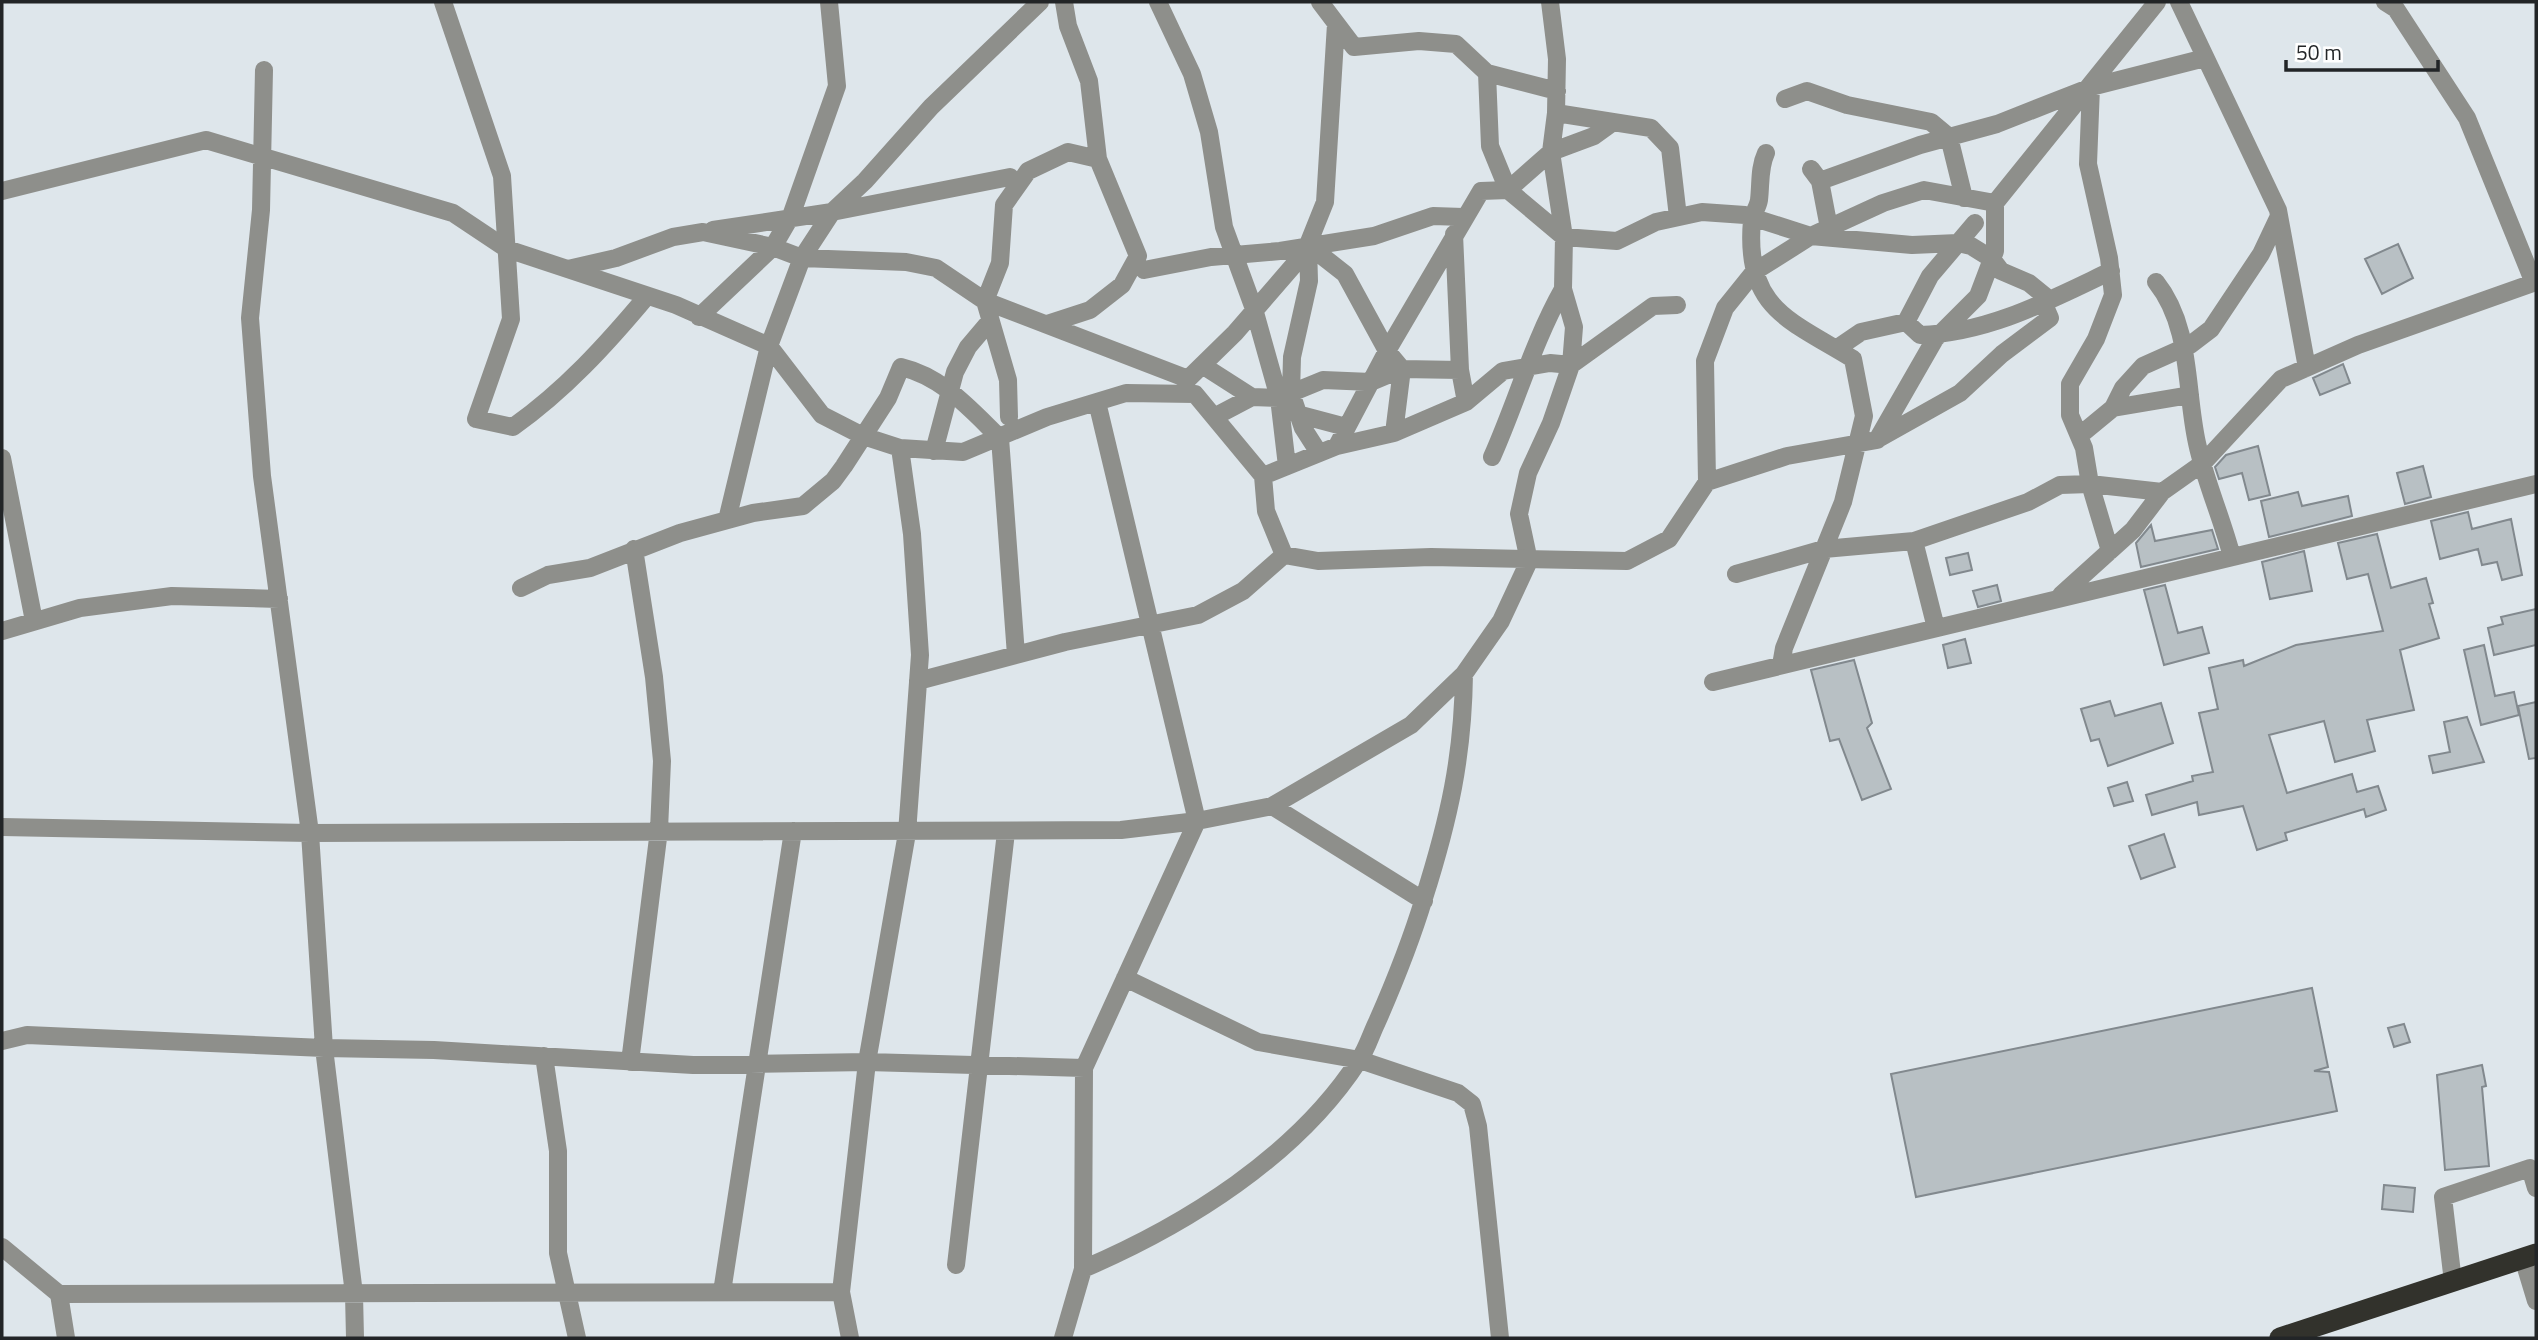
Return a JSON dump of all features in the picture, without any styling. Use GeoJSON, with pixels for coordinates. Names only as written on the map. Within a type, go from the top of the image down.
{"type":"FeatureCollection","features":[{"type":"Feature","properties":{"kind":"highway"},"geometry":{"type":"LineString","coordinates":[[2280,1338],[2530,1256]]}},
{"type":"Feature","properties":{"kind":"street"},"geometry":{"type":"LineString","coordinates":[[443,2],[502,176],[511,319],[476,419],[513,427],[540,408],[578,375],[647,296]]}},
{"type":"Feature","properties":{"kind":"street"},"geometry":{"type":"LineString","coordinates":[[699,317],[773,247],[791,216],[837,86],[829,2]]}},
{"type":"Feature","properties":{"kind":"street"},"geometry":{"type":"LineString","coordinates":[[727,520],[769,346],[802,258],[832,212],[865,181],[931,107],[1040,2]]}},
{"type":"Feature","properties":{"kind":"street"},"geometry":{"type":"LineString","coordinates":[[1047,324],[1090,310],[1122,285],[1138,256],[1098,159],[1089,81],[1068,26],[1064,2]]}},
{"type":"Feature","properties":{"kind":"street"},"geometry":{"type":"LineString","coordinates":[[1158,2],[1192,74],[1206,120],[1224,227],[1285,395],[1319,453]]}},
{"type":"Feature","properties":{"kind":"street"},"geometry":{"type":"LineString","coordinates":[[1320,2],[1354,47],[1419,41],[1457,44],[1487,73],[1557,91]]}},
{"type":"Feature","properties":{"kind":"street"},"geometry":{"type":"LineString","coordinates":[[2,827],[310,833],[659,830],[1006,832],[1121,830],[1197,821],[1272,806],[1411,725],[1464,674],[1501,621],[1529,561],[1519,514],[1528,473],[1571,365],[1574,327],[1563,289],[1564,237],[1551,152],[1556,113],[1557,59],[1550,2]]}},
{"type":"Feature","properties":{"kind":"street"},"geometry":{"type":"LineString","coordinates":[[1877,440],[1940,334],[1978,296],[1992,259],[1995,203],[2157,2]]}},
{"type":"Feature","properties":{"kind":"street"},"geometry":{"type":"LineString","coordinates":[[2179,2],[2279,216],[2306,368]]}},
{"type":"Feature","properties":{"kind":"street"},"geometry":{"type":"LineString","coordinates":[[2058,598],[2133,530],[2162,492],[2203,463],[2281,380],[2358,345],[2535,282],[2468,118],[2396,9],[2385,2]]}},
{"type":"Feature","properties":{"kind":"street"},"geometry":{"type":"LineString","coordinates":[[703,232],[773,247],[802,258],[906,262],[936,268],[985,302],[1188,379],[1254,309],[1305,252],[1308,245],[1325,202],[1336,24]]}},
{"type":"Feature","properties":{"kind":"street"},"geometry":{"type":"LineString","coordinates":[[1829,228],[1815,175],[1997,124],[2091,87],[2205,58]]}},
{"type":"Feature","properties":{"kind":"street"},"geometry":{"type":"LineString","coordinates":[[264,70],[261,210],[250,318],[262,476],[310,833],[324,1048],[354,1294],[355,1338]]}},
{"type":"Feature","properties":{"kind":"street"},"geometry":{"type":"LineString","coordinates":[[1487,73],[1490,146],[1508,190],[1564,237],[1617,241],[1656,222],[1702,212],[1752,217],[1811,236],[1912,246],[1958,243],[1971,246],[1992,259],[2001,271],[2037,289],[2045,296],[2043,304],[2050,318],[2001,354],[1960,393],[1877,440],[1787,456],[1707,482]]}},
{"type":"Feature","properties":{"kind":"street"},"geometry":{"type":"LineString","coordinates":[[2091,87],[2088,164],[2098,198],[2113,295],[2096,339],[2070,384],[2070,415],[2079,436],[2110,551]]}},
{"type":"Feature","properties":{"kind":"street"},"geometry":{"type":"LineString","coordinates":[[1785,99],[1807,91],[1847,105],[1931,122],[1949,138],[1964,198]]}},
{"type":"Feature","properties":{"kind":"street"},"geometry":{"type":"LineString","coordinates":[[1556,113],[1651,128],[1670,149],[1678,218]]}},
{"type":"Feature","properties":{"kind":"street"},"geometry":{"type":"LineString","coordinates":[[1337,446],[1387,351],[1463,217],[1481,191],[1508,190],[1551,152],[1594,136],[1612,122]]}},
{"type":"Feature","properties":{"kind":"street"},"geometry":{"type":"LineString","coordinates":[[2,191],[206,140],[453,213],[507,249],[647,296],[769,346],[821,415],[863,436],[900,448],[963,452],[1047,417],[1126,393],[1195,394],[1263,476],[1266,511],[1284,555]]}},
{"type":"Feature","properties":{"kind":"street"},"geometry":{"type":"LineString","coordinates":[[1009,417],[1008,380],[985,302],[1000,263],[1004,205],[1028,171],[1068,152],[1098,159]]}},
{"type":"Feature","properties":{"kind":"street"},"geometry":{"type":"LineString","coordinates":[[1766,153],[1761,164],[1758,203],[1752,217],[1754,272],[1774,307],[1793,326],[1853,359],[1864,416],[1855,443],[1843,502],[1784,648],[1782,665]]}},
{"type":"Feature","properties":{"kind":"street"},"geometry":{"type":"LineString","coordinates":[[568,269],[616,258],[673,237],[791,216],[832,212],[1010,177]]}},
{"type":"Feature","properties":{"kind":"street"},"geometry":{"type":"LineString","coordinates":[[1284,555],[1318,561],[1431,557],[1627,561],[1669,539],[1707,482],[1705,361],[1725,308],[1754,272],[1811,236],[1883,203],[1924,190],[1995,203]]}},
{"type":"Feature","properties":{"kind":"street"},"geometry":{"type":"LineString","coordinates":[[1144,270],[1212,257],[1235,257],[1374,236],[1433,216],[1463,217]]}},
{"type":"Feature","properties":{"kind":"street"},"geometry":{"type":"LineString","coordinates":[[2079,436],[2113,408],[2123,388],[2143,366],[2185,348],[2211,329],[2261,254],[2279,216]]}},
{"type":"Feature","properties":{"kind":"street"},"geometry":{"type":"LineString","coordinates":[[1836,349],[1861,332],[1906,322],[1930,276],[1975,223]]}},
{"type":"Feature","properties":{"kind":"street"},"geometry":{"type":"LineString","coordinates":[[1454,234],[1460,370],[1466,402]]}},
{"type":"Feature","properties":{"kind":"street"},"geometry":{"type":"LineString","coordinates":[[1308,245],[1345,274],[1387,351],[1402,369],[1394,433]]}},
{"type":"Feature","properties":{"kind":"street"},"geometry":{"type":"LineString","coordinates":[[1287,466],[1285,395],[1309,281],[1308,245]]}},
{"type":"Feature","properties":{"kind":"street"},"geometry":{"type":"LineString","coordinates":[[1906,322],[1920,335],[1940,334],[2016,316],[2111,271]]}},
{"type":"Feature","properties":{"kind":"street"},"geometry":{"type":"LineString","coordinates":[[2156,282],[2170,300],[2185,348],[2190,395],[2203,463],[2221,512],[2232,557]]}},
{"type":"Feature","properties":{"kind":"street"},"geometry":{"type":"LineString","coordinates":[[1492,457],[1518,398],[1526,367],[1563,289]]}},
{"type":"Feature","properties":{"kind":"street"},"geometry":{"type":"LineString","coordinates":[[1263,476],[1337,446],[1394,433],[1466,402],[1503,371],[1549,363],[1571,365],[1653,306],[1677,305]]}},
{"type":"Feature","properties":{"kind":"street"},"geometry":{"type":"LineString","coordinates":[[934,451],[952,392],[955,372],[968,347],[990,321]]}},
{"type":"Feature","properties":{"kind":"street"},"geometry":{"type":"LineString","coordinates":[[1202,365],[1252,397]]}},
{"type":"Feature","properties":{"kind":"street"},"geometry":{"type":"LineString","coordinates":[[521,588],[548,575],[590,568],[634,549],[727,520],[803,506],[833,481],[888,398],[901,367],[920,372],[952,392],[1000,438],[1016,655]]}},
{"type":"Feature","properties":{"kind":"street"},"geometry":{"type":"LineString","coordinates":[[1214,417],[1252,397],[1285,395],[1323,380],[1371,382],[1402,369],[1460,370]]}},
{"type":"Feature","properties":{"kind":"street"},"geometry":{"type":"LineString","coordinates":[[2113,408],[2190,395]]}},
{"type":"Feature","properties":{"kind":"street"},"geometry":{"type":"LineString","coordinates":[[1063,1338],[1083,1269],[1084,1068],[1197,821],[1097,402]]}},
{"type":"Feature","properties":{"kind":"street"},"geometry":{"type":"LineString","coordinates":[[1297,414],[1346,427]]}},
{"type":"Feature","properties":{"kind":"street"},"geometry":{"type":"LineString","coordinates":[[850,1338],[841,1292],[867,1062],[907,833],[920,655],[912,534],[900,448]]}},
{"type":"Feature","properties":{"kind":"street"},"geometry":{"type":"LineString","coordinates":[[2,458],[34,621]]}},
{"type":"Feature","properties":{"kind":"street"},"geometry":{"type":"LineString","coordinates":[[1736,574],[1824,549],[1914,541],[2028,502],[2060,485],[2090,484],[2162,492]]}},
{"type":"Feature","properties":{"kind":"street"},"geometry":{"type":"LineString","coordinates":[[1713,682],[2536,484]]}},
{"type":"Feature","properties":{"kind":"street"},"geometry":{"type":"LineString","coordinates":[[1914,541],[1936,628]]}},
{"type":"Feature","properties":{"kind":"street"},"geometry":{"type":"LineString","coordinates":[[630,1062],[659,830],[662,761],[654,677],[634,549]]}},
{"type":"Feature","properties":{"kind":"street"},"geometry":{"type":"LineString","coordinates":[[918,681],[1016,655],[1198,615],[1243,591],[1284,555]]}},
{"type":"Feature","properties":{"kind":"street"},"geometry":{"type":"LineString","coordinates":[[2,631],[80,608],[172,596],[279,599]]}},
{"type":"Feature","properties":{"kind":"street"},"geometry":{"type":"LineString","coordinates":[[1083,1269],[1144,1243],[1231,1189],[1308,1122],[1360,1060],[1403,964],[1446,828],[1461,749],[1464,674]]}},
{"type":"Feature","properties":{"kind":"street"},"geometry":{"type":"LineString","coordinates":[[1272,806],[1423,901]]}},
{"type":"Feature","properties":{"kind":"street"},"geometry":{"type":"LineString","coordinates":[[722,1292],[793,831]]}},
{"type":"Feature","properties":{"kind":"street"},"geometry":{"type":"LineString","coordinates":[[956,1265],[1006,832]]}},
{"type":"Feature","properties":{"kind":"street"},"geometry":{"type":"LineString","coordinates":[[1125,978],[1258,1042],[1360,1060],[1458,1093],[1472,1104],[1478,1126],[1500,1338]]}},
{"type":"Feature","properties":{"kind":"street"},"geometry":{"type":"LineString","coordinates":[[2,1041],[27,1035],[544,1056],[630,1062],[867,1062],[1084,1068]]}},
{"type":"Feature","properties":{"kind":"street"},"geometry":{"type":"LineString","coordinates":[[544,1056],[558,1152],[558,1253],[577,1338]]}},
{"type":"Feature","properties":{"kind":"street"},"geometry":{"type":"LineString","coordinates":[[2453,1282],[2443,1197],[2530,1168],[2536,1188]]}},
{"type":"Feature","properties":{"kind":"street"},"geometry":{"type":"LineString","coordinates":[[2,1247],[59,1294],[841,1292]]}},
{"type":"Feature","properties":{"kind":"street"},"geometry":{"type":"LineString","coordinates":[[2530,1256],[2536,1301]]}},
{"type":"Feature","properties":{"kind":"street"},"geometry":{"type":"LineString","coordinates":[[59,1294],[66,1338]]}},
{"type":"Feature","properties":{"kind":"building"},"geometry":{"type":"Polygon","coordinates":[[[2398,244],[2413,278],[2382,294],[2365,259],[2398,244]]]}},
{"type":"Feature","properties":{"kind":"building"},"geometry":{"type":"Polygon","coordinates":[[[2343,364],[2350,383],[2320,395],[2313,378],[2343,364]]]}},
{"type":"Feature","properties":{"kind":"building"},"geometry":{"type":"Polygon","coordinates":[[[2258,446],[2270,495],[2249,500],[2242,473],[2219,479],[2215,467],[2226,455],[2258,446]]]}},
{"type":"Feature","properties":{"kind":"building"},"geometry":{"type":"Polygon","coordinates":[[[2423,466],[2431,497],[2405,504],[2397,473],[2423,466]]]}},
{"type":"Feature","properties":{"kind":"building"},"geometry":{"type":"Polygon","coordinates":[[[2298,492],[2302,506],[2348,496],[2352,516],[2269,537],[2261,501],[2298,492]]]}},
{"type":"Feature","properties":{"kind":"building"},"geometry":{"type":"Polygon","coordinates":[[[2468,512],[2472,529],[2511,519],[2522,575],[2502,580],[2497,562],[2482,565],[2478,549],[2440,559],[2431,521],[2468,512]]]}},
{"type":"Feature","properties":{"kind":"building"},"geometry":{"type":"Polygon","coordinates":[[[2151,525],[2155,541],[2212,530],[2218,549],[2141,567],[2136,543],[2151,525]]]}},
{"type":"Feature","properties":{"kind":"building"},"geometry":{"type":"Polygon","coordinates":[[[2377,534],[2391,588],[2426,578],[2433,603],[2429,604],[2439,638],[2400,650],[2414,710],[2367,720],[2375,751],[2335,762],[2324,721],[2269,735],[2287,793],[2352,774],[2357,792],[2378,786],[2386,810],[2366,817],[2364,809],[2285,833],[2287,840],[2257,850],[2243,806],[2199,815],[2197,802],[2152,815],[2146,795],[2193,781],[2192,776],[2213,772],[2199,713],[2218,709],[2209,668],[2243,660],[2244,666],[2296,645],[2383,631],[2368,574],[2347,579],[2338,543],[2377,534]]]}},
{"type":"Feature","properties":{"kind":"building"},"geometry":{"type":"Polygon","coordinates":[[[2304,551],[2312,591],[2270,599],[2262,562],[2304,551]]]}},
{"type":"Feature","properties":{"kind":"building"},"geometry":{"type":"Polygon","coordinates":[[[1968,553],[1972,570],[1950,575],[1946,558],[1968,553]]]}},
{"type":"Feature","properties":{"kind":"building"},"geometry":{"type":"Polygon","coordinates":[[[1997,585],[2001,601],[1978,607],[1973,591],[1997,585]]]}},
{"type":"Feature","properties":{"kind":"building"},"geometry":{"type":"Polygon","coordinates":[[[2165,585],[2178,633],[2202,627],[2209,653],[2164,665],[2144,590],[2165,585]]]}},
{"type":"Feature","properties":{"kind":"building"},"geometry":{"type":"Polygon","coordinates":[[[2536,609],[2536,645],[2494,655],[2488,628],[2503,624],[2501,617],[2536,609]]]}},
{"type":"Feature","properties":{"kind":"building"},"geometry":{"type":"Polygon","coordinates":[[[1965,639],[1971,663],[1948,668],[1943,645],[1965,639]]]}},
{"type":"Feature","properties":{"kind":"building"},"geometry":{"type":"Polygon","coordinates":[[[2484,645],[2495,696],[2514,692],[2519,715],[2481,725],[2464,650],[2484,645]]]}},
{"type":"Feature","properties":{"kind":"building"},"geometry":{"type":"Polygon","coordinates":[[[1854,660],[1872,723],[1867,728],[1891,789],[1862,800],[1839,739],[1830,741],[1811,670],[1854,660]]]}},
{"type":"Feature","properties":{"kind":"building"},"geometry":{"type":"Polygon","coordinates":[[[2110,701],[2115,716],[2161,703],[2173,743],[2108,766],[2099,739],[2091,741],[2081,709],[2110,701]]]}},
{"type":"Feature","properties":{"kind":"building"},"geometry":{"type":"Polygon","coordinates":[[[2536,702],[2536,758],[2529,759],[2518,706],[2536,702]]]}},
{"type":"Feature","properties":{"kind":"building"},"geometry":{"type":"Polygon","coordinates":[[[2467,717],[2484,762],[2433,773],[2429,756],[2450,752],[2444,722],[2467,717]]]}},
{"type":"Feature","properties":{"kind":"building"},"geometry":{"type":"Polygon","coordinates":[[[2127,782],[2133,801],[2114,806],[2108,788],[2127,782]]]}},
{"type":"Feature","properties":{"kind":"building"},"geometry":{"type":"Polygon","coordinates":[[[2164,834],[2175,867],[2141,879],[2129,846],[2164,834]]]}},
{"type":"Feature","properties":{"kind":"building"},"geometry":{"type":"Polygon","coordinates":[[[2312,988],[2328,1067],[2314,1071],[2329,1072],[2337,1111],[1916,1197],[1891,1074],[2312,988]]]}},
{"type":"Feature","properties":{"kind":"building"},"geometry":{"type":"Polygon","coordinates":[[[2404,1024],[2410,1042],[2394,1047],[2388,1028],[2404,1024]]]}},
{"type":"Feature","properties":{"kind":"building"},"geometry":{"type":"Polygon","coordinates":[[[2482,1065],[2486,1086],[2482,1087],[2489,1166],[2445,1170],[2437,1075],[2482,1065]]]}},
{"type":"Feature","properties":{"kind":"building"},"geometry":{"type":"Polygon","coordinates":[[[2384,1185],[2415,1188],[2413,1212],[2382,1209],[2384,1185]]]}}]}
